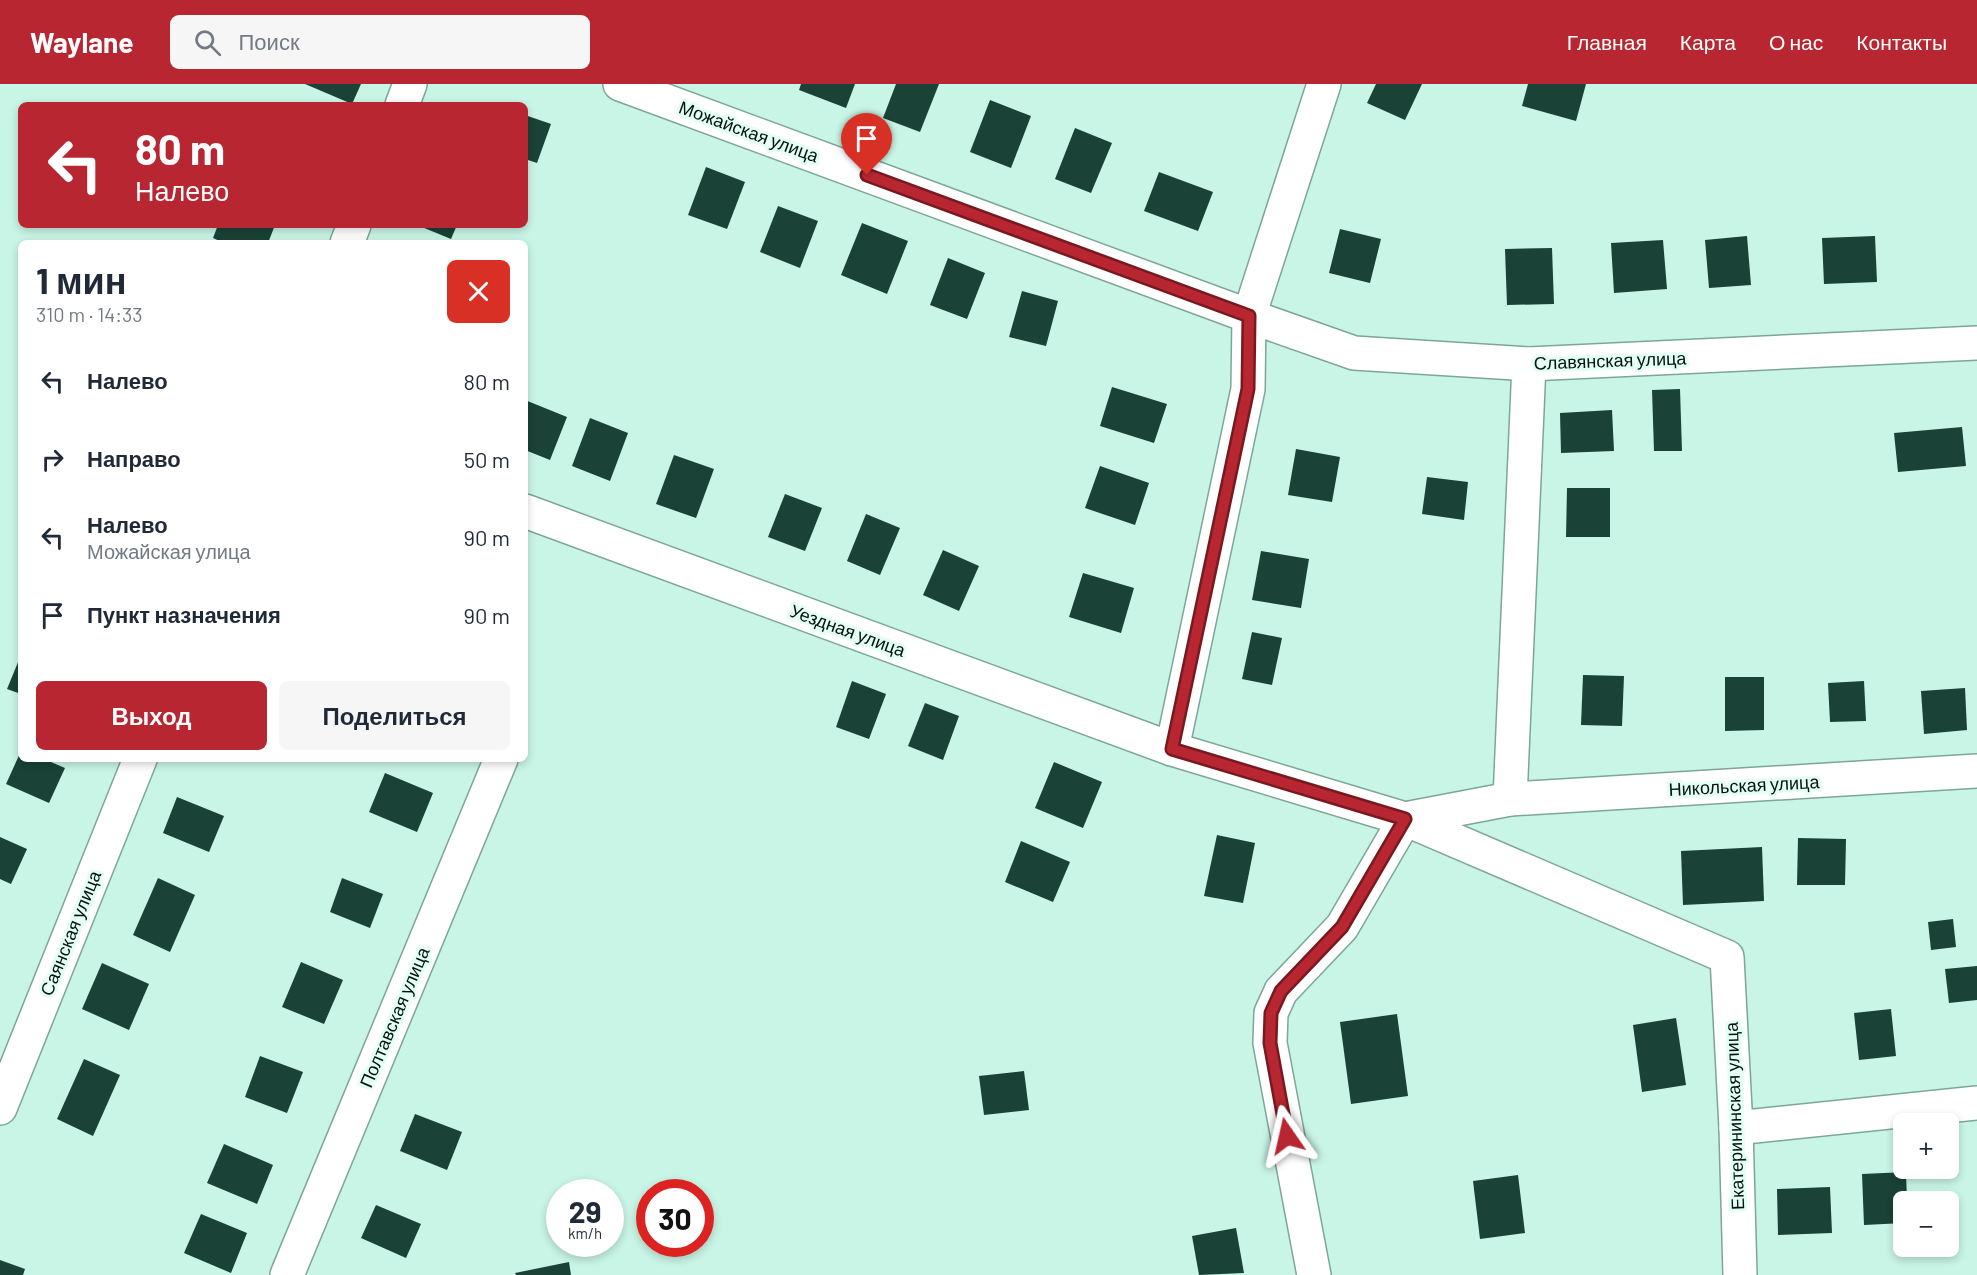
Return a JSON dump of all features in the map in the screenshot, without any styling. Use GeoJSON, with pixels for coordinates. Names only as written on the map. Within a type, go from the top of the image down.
{"type":"FeatureCollection","features":[{"type":"Feature","properties":{"kind":"street"},"geometry":{"type":"LineString","coordinates":[[403,102],[410,84]]}},
{"type":"Feature","properties":{"kind":"street","name":"Можайская улица"},"geometry":{"type":"LineString","coordinates":[[620,84],[1249,316]]}},
{"type":"Feature","properties":{"kind":"street"},"geometry":{"type":"LineString","coordinates":[[1172,749],[1248,389],[1249,316],[1324,84]]}},
{"type":"Feature","properties":{"kind":"street","name":"Славянская улица"},"geometry":{"type":"LineString","coordinates":[[1249,316],[1354,353],[1529,364],[1977,343]]}},
{"type":"Feature","properties":{"kind":"street"},"geometry":{"type":"LineString","coordinates":[[1510,799],[1529,364]]}},
{"type":"Feature","properties":{"kind":"street","name":"Уездная улица"},"geometry":{"type":"LineString","coordinates":[[528,512],[1172,749],[1405,819],[1727,957]]}},
{"type":"Feature","properties":{"kind":"street","name":"Саянская улица"},"geometry":{"type":"LineString","coordinates":[[0,1108],[139,762]]}},
{"type":"Feature","properties":{"kind":"street","name":"Полтавская улица"},"geometry":{"type":"LineString","coordinates":[[287,1275],[500,762]]}},
{"type":"Feature","properties":{"kind":"street","name":"Никольская улица"},"geometry":{"type":"LineString","coordinates":[[1405,819],[1510,799],[1977,771]]}},
{"type":"Feature","properties":{"kind":"street"},"geometry":{"type":"LineString","coordinates":[[1314,1275],[1270,1043],[1271,1013],[1281,991],[1342,927],[1405,819]]}},
{"type":"Feature","properties":{"kind":"street","name":"Екатерининская улица"},"geometry":{"type":"LineString","coordinates":[[1727,957],[1736,1128],[1740,1275]]}},
{"type":"Feature","properties":{"kind":"street"},"geometry":{"type":"LineString","coordinates":[[1736,1128],[1977,1103]]}},
{"type":"Feature","properties":{"kind":"building"},"geometry":{"type":"Polygon","coordinates":[[[305,84],[361,84],[353,102],[347,102],[305,84]]]}},
{"type":"Feature","properties":{"kind":"building"},"geometry":{"type":"Polygon","coordinates":[[[801,84],[855,84],[846,108],[799,90],[801,84]]]}},
{"type":"Feature","properties":{"kind":"building"},"geometry":{"type":"Polygon","coordinates":[[[896,84],[939,84],[920,132],[883,118],[896,84]]]}},
{"type":"Feature","properties":{"kind":"building"},"geometry":{"type":"Polygon","coordinates":[[[1376,84],[1422,84],[1405,120],[1367,103],[1376,84]]]}},
{"type":"Feature","properties":{"kind":"building"},"geometry":{"type":"Polygon","coordinates":[[[1528,84],[1586,84],[1576,121],[1522,106],[1528,84]]]}},
{"type":"Feature","properties":{"kind":"building"},"geometry":{"type":"Polygon","coordinates":[[[990,100],[1031,116],[1011,168],[970,152],[990,100]]]}},
{"type":"Feature","properties":{"kind":"building"},"geometry":{"type":"Polygon","coordinates":[[[528,116],[551,124],[537,163],[528,160],[528,116]]]}},
{"type":"Feature","properties":{"kind":"building"},"geometry":{"type":"Polygon","coordinates":[[[1075,128],[1112,143],[1091,193],[1055,179],[1075,128]]]}},
{"type":"Feature","properties":{"kind":"building"},"geometry":{"type":"Polygon","coordinates":[[[706,167],[745,182],[727,229],[688,215],[706,167]]]}},
{"type":"Feature","properties":{"kind":"building"},"geometry":{"type":"Polygon","coordinates":[[[1159,172],[1213,192],[1198,231],[1144,211],[1159,172]]]}},
{"type":"Feature","properties":{"kind":"building"},"geometry":{"type":"Polygon","coordinates":[[[778,206],[818,221],[800,268],[760,252],[778,206]]]}},
{"type":"Feature","properties":{"kind":"building"},"geometry":{"type":"Polygon","coordinates":[[[862,223],[908,241],[887,294],[841,275],[862,223]]]}},
{"type":"Feature","properties":{"kind":"building"},"geometry":{"type":"Polygon","coordinates":[[[217,228],[274,228],[269,240],[217,240],[213,238],[217,228]]]}},
{"type":"Feature","properties":{"kind":"building"},"geometry":{"type":"Polygon","coordinates":[[[424,228],[456,228],[451,239],[424,228]]]}},
{"type":"Feature","properties":{"kind":"building"},"geometry":{"type":"Polygon","coordinates":[[[1340,229],[1381,239],[1370,283],[1329,273],[1340,229]]]}},
{"type":"Feature","properties":{"kind":"building"},"geometry":{"type":"Polygon","coordinates":[[[1747,236],[1751,285],[1709,288],[1705,240],[1747,236]]]}},
{"type":"Feature","properties":{"kind":"building"},"geometry":{"type":"Polygon","coordinates":[[[1875,236],[1877,282],[1824,284],[1822,238],[1875,236]]]}},
{"type":"Feature","properties":{"kind":"building"},"geometry":{"type":"Polygon","coordinates":[[[1663,240],[1667,289],[1614,293],[1611,243],[1663,240]]]}},
{"type":"Feature","properties":{"kind":"building"},"geometry":{"type":"Polygon","coordinates":[[[1552,248],[1554,304],[1507,305],[1505,249],[1552,248]]]}},
{"type":"Feature","properties":{"kind":"building"},"geometry":{"type":"Polygon","coordinates":[[[948,258],[985,273],[967,319],[930,305],[948,258]]]}},
{"type":"Feature","properties":{"kind":"building"},"geometry":{"type":"Polygon","coordinates":[[[1022,291],[1058,301],[1046,346],[1009,337],[1022,291]]]}},
{"type":"Feature","properties":{"kind":"building"},"geometry":{"type":"Polygon","coordinates":[[[1112,387],[1167,404],[1154,443],[1100,426],[1112,387]]]}},
{"type":"Feature","properties":{"kind":"building"},"geometry":{"type":"Polygon","coordinates":[[[1680,389],[1682,451],[1654,451],[1652,390],[1680,389]]]}},
{"type":"Feature","properties":{"kind":"building"},"geometry":{"type":"Polygon","coordinates":[[[528,401],[567,417],[550,460],[528,451],[528,401]]]}},
{"type":"Feature","properties":{"kind":"building"},"geometry":{"type":"Polygon","coordinates":[[[1612,410],[1614,451],[1561,453],[1560,413],[1612,410]]]}},
{"type":"Feature","properties":{"kind":"building"},"geometry":{"type":"Polygon","coordinates":[[[590,418],[628,433],[610,481],[572,466],[590,418]]]}},
{"type":"Feature","properties":{"kind":"building"},"geometry":{"type":"Polygon","coordinates":[[[1962,427],[1966,466],[1898,472],[1894,433],[1962,427]]]}},
{"type":"Feature","properties":{"kind":"building"},"geometry":{"type":"Polygon","coordinates":[[[1296,449],[1340,457],[1332,502],[1288,495],[1296,449]]]}},
{"type":"Feature","properties":{"kind":"building"},"geometry":{"type":"Polygon","coordinates":[[[674,455],[714,469],[696,518],[656,504],[674,455]]]}},
{"type":"Feature","properties":{"kind":"building"},"geometry":{"type":"Polygon","coordinates":[[[1100,466],[1149,483],[1135,525],[1085,508],[1100,466]]]}},
{"type":"Feature","properties":{"kind":"building"},"geometry":{"type":"Polygon","coordinates":[[[1427,477],[1468,482],[1464,520],[1422,514],[1427,477]]]}},
{"type":"Feature","properties":{"kind":"building"},"geometry":{"type":"Polygon","coordinates":[[[1567,488],[1610,488],[1610,537],[1566,537],[1567,488]]]}},
{"type":"Feature","properties":{"kind":"building"},"geometry":{"type":"Polygon","coordinates":[[[785,494],[822,508],[805,551],[768,537],[785,494]]]}},
{"type":"Feature","properties":{"kind":"building"},"geometry":{"type":"Polygon","coordinates":[[[866,514],[900,528],[880,575],[847,561],[866,514]]]}},
{"type":"Feature","properties":{"kind":"building"},"geometry":{"type":"Polygon","coordinates":[[[943,550],[979,566],[959,611],[923,595],[943,550]]]}},
{"type":"Feature","properties":{"kind":"building"},"geometry":{"type":"Polygon","coordinates":[[[1261,551],[1309,559],[1301,608],[1252,600],[1261,551]]]}},
{"type":"Feature","properties":{"kind":"building"},"geometry":{"type":"Polygon","coordinates":[[[1083,573],[1134,588],[1121,633],[1069,617],[1083,573]]]}},
{"type":"Feature","properties":{"kind":"building"},"geometry":{"type":"Polygon","coordinates":[[[1252,632],[1282,638],[1272,685],[1242,679],[1252,632]]]}},
{"type":"Feature","properties":{"kind":"building"},"geometry":{"type":"Polygon","coordinates":[[[18,662],[18,693],[7,689],[18,662]]]}},
{"type":"Feature","properties":{"kind":"building"},"geometry":{"type":"Polygon","coordinates":[[[1583,675],[1624,676],[1622,726],[1581,725],[1583,675]]]}},
{"type":"Feature","properties":{"kind":"building"},"geometry":{"type":"Polygon","coordinates":[[[1725,677],[1764,677],[1764,730],[1725,731],[1725,677]]]}},
{"type":"Feature","properties":{"kind":"building"},"geometry":{"type":"Polygon","coordinates":[[[852,681],[886,694],[869,739],[836,727],[852,681]]]}},
{"type":"Feature","properties":{"kind":"building"},"geometry":{"type":"Polygon","coordinates":[[[1864,681],[1866,721],[1830,722],[1828,683],[1864,681]]]}},
{"type":"Feature","properties":{"kind":"building"},"geometry":{"type":"Polygon","coordinates":[[[1965,688],[1967,730],[1924,734],[1921,691],[1965,688]]]}},
{"type":"Feature","properties":{"kind":"building"},"geometry":{"type":"Polygon","coordinates":[[[925,703],[959,716],[943,760],[908,746],[925,703]]]}},
{"type":"Feature","properties":{"kind":"building"},"geometry":{"type":"Polygon","coordinates":[[[18,758],[18,762],[51,762],[65,768],[49,803],[6,784],[18,758]]]}},
{"type":"Feature","properties":{"kind":"building"},"geometry":{"type":"Polygon","coordinates":[[[1054,762],[1102,782],[1083,828],[1035,808],[1054,762]]]}},
{"type":"Feature","properties":{"kind":"building"},"geometry":{"type":"Polygon","coordinates":[[[385,773],[433,793],[417,832],[369,812],[385,773]]]}},
{"type":"Feature","properties":{"kind":"building"},"geometry":{"type":"Polygon","coordinates":[[[177,797],[224,816],[209,852],[163,833],[177,797]]]}},
{"type":"Feature","properties":{"kind":"building"},"geometry":{"type":"Polygon","coordinates":[[[1217,835],[1255,843],[1243,903],[1204,896],[1217,835]]]}},
{"type":"Feature","properties":{"kind":"building"},"geometry":{"type":"Polygon","coordinates":[[[0,837],[27,849],[11,884],[0,879],[0,837]]]}},
{"type":"Feature","properties":{"kind":"building"},"geometry":{"type":"Polygon","coordinates":[[[1798,838],[1846,839],[1845,885],[1797,885],[1798,838]]]}},
{"type":"Feature","properties":{"kind":"building"},"geometry":{"type":"Polygon","coordinates":[[[1021,841],[1070,862],[1053,902],[1005,882],[1021,841]]]}},
{"type":"Feature","properties":{"kind":"building"},"geometry":{"type":"Polygon","coordinates":[[[1762,847],[1764,901],[1683,905],[1681,851],[1762,847]]]}},
{"type":"Feature","properties":{"kind":"building"},"geometry":{"type":"Polygon","coordinates":[[[158,878],[195,895],[170,952],[133,935],[158,878]]]}},
{"type":"Feature","properties":{"kind":"building"},"geometry":{"type":"Polygon","coordinates":[[[342,878],[383,894],[370,928],[330,912],[342,878]]]}},
{"type":"Feature","properties":{"kind":"building"},"geometry":{"type":"Polygon","coordinates":[[[1953,919],[1956,947],[1931,950],[1928,922],[1953,919]]]}},
{"type":"Feature","properties":{"kind":"building"},"geometry":{"type":"Polygon","coordinates":[[[301,962],[343,980],[324,1024],[282,1007],[301,962]]]}},
{"type":"Feature","properties":{"kind":"building"},"geometry":{"type":"Polygon","coordinates":[[[102,963],[149,984],[129,1030],[82,1009],[102,963]]]}},
{"type":"Feature","properties":{"kind":"building"},"geometry":{"type":"Polygon","coordinates":[[[1977,966],[1977,1000],[1949,1003],[1945,969],[1977,966]]]}},
{"type":"Feature","properties":{"kind":"building"},"geometry":{"type":"Polygon","coordinates":[[[1891,1009],[1896,1056],[1859,1060],[1854,1013],[1891,1009]]]}},
{"type":"Feature","properties":{"kind":"building"},"geometry":{"type":"Polygon","coordinates":[[[1397,1014],[1408,1096],[1351,1104],[1340,1022],[1397,1014]]]}},
{"type":"Feature","properties":{"kind":"building"},"geometry":{"type":"Polygon","coordinates":[[[1676,1018],[1686,1085],[1642,1092],[1633,1025],[1676,1018]]]}},
{"type":"Feature","properties":{"kind":"building"},"geometry":{"type":"Polygon","coordinates":[[[260,1056],[303,1072],[287,1113],[245,1097],[260,1056]]]}},
{"type":"Feature","properties":{"kind":"building"},"geometry":{"type":"Polygon","coordinates":[[[84,1059],[120,1075],[93,1136],[57,1119],[84,1059]]]}},
{"type":"Feature","properties":{"kind":"building"},"geometry":{"type":"Polygon","coordinates":[[[1024,1071],[1029,1110],[984,1115],[979,1076],[1024,1071]]]}},
{"type":"Feature","properties":{"kind":"building"},"geometry":{"type":"Polygon","coordinates":[[[415,1114],[462,1132],[447,1170],[400,1151],[415,1114]]]}},
{"type":"Feature","properties":{"kind":"building"},"geometry":{"type":"Polygon","coordinates":[[[224,1144],[273,1165],[257,1204],[207,1183],[224,1144]]]}},
{"type":"Feature","properties":{"kind":"building"},"geometry":{"type":"Polygon","coordinates":[[[1893,1173],[1893,1179],[1906,1179],[1907,1191],[1893,1191],[1893,1224],[1864,1225],[1862,1174],[1893,1173]]]}},
{"type":"Feature","properties":{"kind":"building"},"geometry":{"type":"Polygon","coordinates":[[[1518,1175],[1525,1233],[1480,1239],[1473,1181],[1518,1175]]]}},
{"type":"Feature","properties":{"kind":"building"},"geometry":{"type":"Polygon","coordinates":[[[1830,1187],[1832,1233],[1778,1235],[1777,1189],[1830,1187]]]}},
{"type":"Feature","properties":{"kind":"building"},"geometry":{"type":"Polygon","coordinates":[[[376,1205],[421,1224],[406,1258],[361,1238],[376,1205]]]}},
{"type":"Feature","properties":{"kind":"building"},"geometry":{"type":"Polygon","coordinates":[[[201,1214],[247,1233],[231,1273],[184,1253],[201,1214]]]}},
{"type":"Feature","properties":{"kind":"building"},"geometry":{"type":"Polygon","coordinates":[[[1236,1228],[1244,1273],[1199,1275],[1192,1236],[1236,1228]]]}},
{"type":"Feature","properties":{"kind":"building"},"geometry":{"type":"Polygon","coordinates":[[[0,1260],[25,1269],[23,1275],[0,1275],[0,1260]]]}},
{"type":"Feature","properties":{"kind":"building"},"geometry":{"type":"Polygon","coordinates":[[[569,1262],[571,1275],[516,1275],[515,1273],[569,1262]]]}},
{"type":"Feature","properties":{"kind":"route"},"geometry":{"type":"LineString","coordinates":[[867,175],[1249,316],[1248,389],[1172,749],[1405,819],[1342,927],[1318,955],[1281,991],[1271,1013],[1270,1043],[1287,1136]]}}]}
